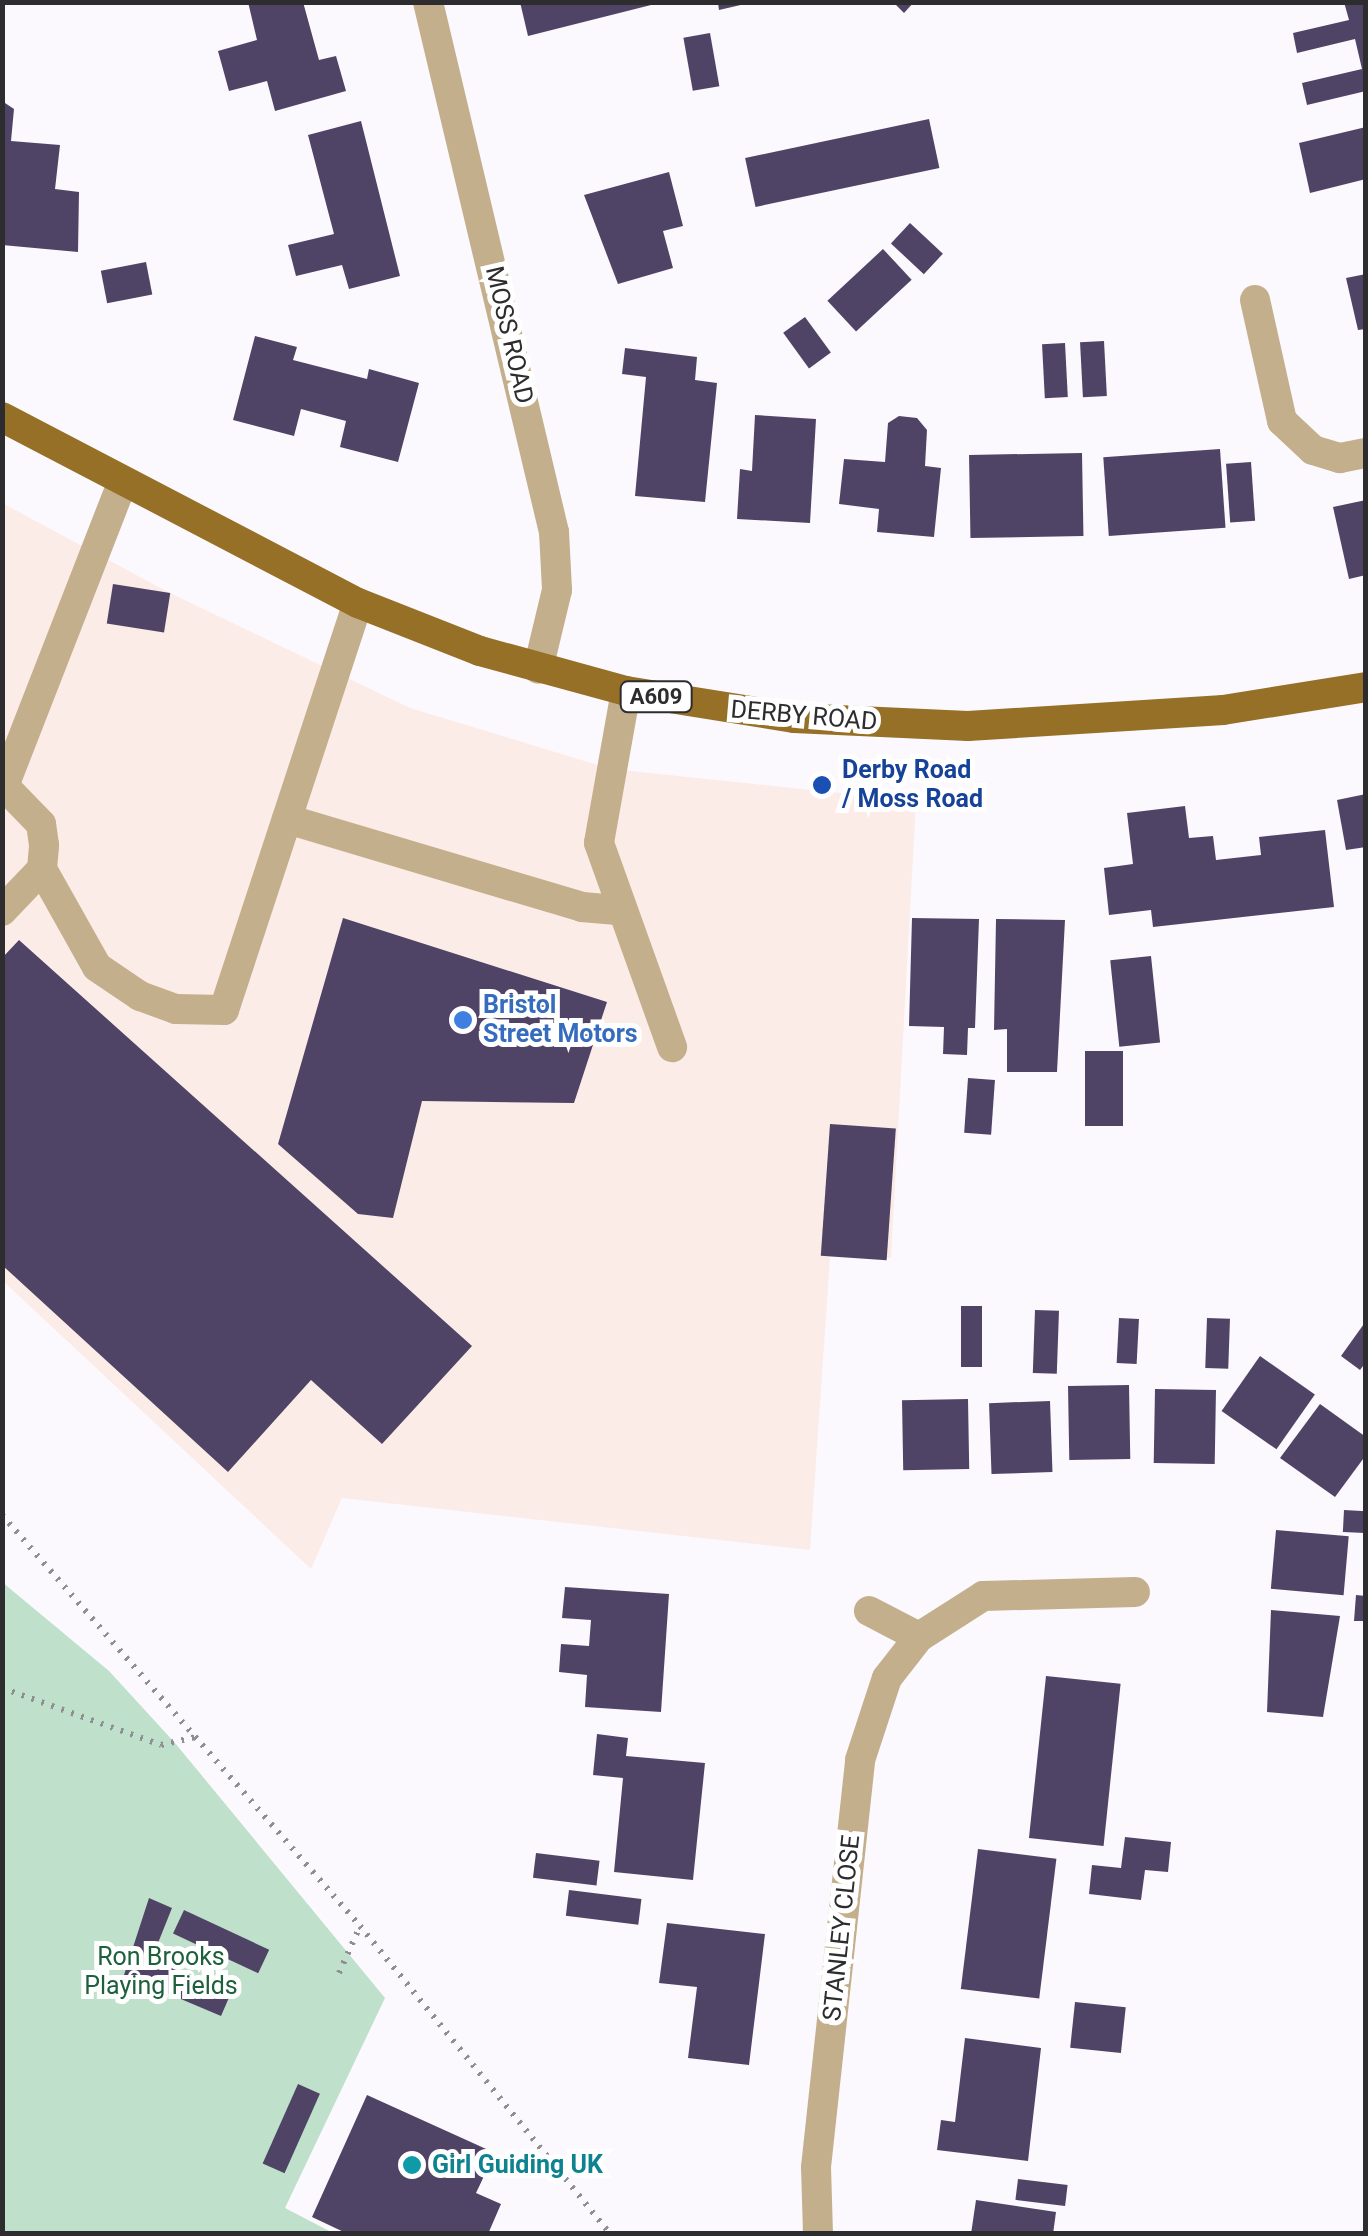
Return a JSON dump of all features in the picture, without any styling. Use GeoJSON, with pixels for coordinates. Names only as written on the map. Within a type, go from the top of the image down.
{"type":"FeatureCollection","features":[{"type":"Feature","properties":{"kind":"main road","name":"DERBY ROAD"},"geometry":{"type":"LineString","coordinates":[[2,418],[358,603],[538,669],[626,692],[794,718],[968,726],[1224,710],[1366,686]]}},
{"type":"Feature","properties":{"kind":"street","name":"MOSS ROAD"},"geometry":{"type":"LineString","coordinates":[[428,2],[554,532],[557,590],[538,669]]}},
{"type":"Feature","properties":{"kind":"street"},"geometry":{"type":"LineString","coordinates":[[1256,300],[1282,420],[1295,438],[1353,455]]}},
{"type":"Feature","properties":{"kind":"street"},"geometry":{"type":"LineString","coordinates":[[123,481],[3,786],[41,824],[42,870],[77,942],[97,967],[158,1002],[224,1010],[358,603]]}},
{"type":"Feature","properties":{"kind":"street"},"geometry":{"type":"LineString","coordinates":[[626,692],[599,843],[672,1047]]}},
{"type":"Feature","properties":{"kind":"street"},"geometry":{"type":"LineString","coordinates":[[287,818],[582,907],[620,910]]}},
{"type":"Feature","properties":{"kind":"street"},"geometry":{"type":"LineString","coordinates":[[2,911],[42,870]]}},
{"type":"Feature","properties":{"kind":"street","name":"STANLEY CLOSE"},"geometry":{"type":"LineString","coordinates":[[818,2234],[816,2168],[860,1760],[887,1678],[919,1637],[982,1596],[1136,1592]]}},
{"type":"Feature","properties":{"kind":"street"},"geometry":{"type":"LineString","coordinates":[[869,1611],[919,1637]]}},
{"type":"Feature","properties":{"kind":"path"},"geometry":{"type":"LineString","coordinates":[[2,1515],[360,1926],[610,2234]]}},
{"type":"Feature","properties":{"kind":"path"},"geometry":{"type":"LineString","coordinates":[[2,1688],[162,1745],[196,1736]]}},
{"type":"Feature","properties":{"kind":"path"},"geometry":{"type":"LineString","coordinates":[[339,1973],[360,1926]]}},
{"type":"Feature","properties":{"kind":"shaded area"},"geometry":{"type":"Polygon","coordinates":[[[2,503],[170,593],[410,708],[611,769],[916,801],[891,1258],[830,1257],[810,1550],[342,1498],[311,1569],[3,1281],[2,503]]]}},
{"type":"Feature","properties":{"kind":"green space","name":"Ron Brooks Playing Fields"},"geometry":{"type":"Polygon","coordinates":[[[2,1582],[109,1671],[175,1743],[385,1998],[285,2208],[333,2233],[3,2233],[2,1582]]]}},
{"type":"Feature","properties":{"kind":"building"},"geometry":{"type":"Polygon","coordinates":[[[248,2],[303,2],[319,60],[336,56],[346,91],[275,111],[267,81],[229,91],[218,51],[257,40],[248,2]]]}},
{"type":"Feature","properties":{"kind":"building"},"geometry":{"type":"Polygon","coordinates":[[[520,2],[655,2],[655,4],[528,36],[520,2]]]}},
{"type":"Feature","properties":{"kind":"building"},"geometry":{"type":"Polygon","coordinates":[[[893,2],[914,2],[904,13],[893,2]]]}},
{"type":"Feature","properties":{"kind":"building"},"geometry":{"type":"Polygon","coordinates":[[[1344,2],[1366,2],[1366,91],[1307,105],[1302,83],[1362,69],[1355,39],[1297,53],[1293,33],[1349,20],[1344,2]]]}},
{"type":"Feature","properties":{"kind":"building"},"geometry":{"type":"Polygon","coordinates":[[[718,3],[745,3],[745,4],[719,10],[718,3]]]}},
{"type":"Feature","properties":{"kind":"building"},"geometry":{"type":"Polygon","coordinates":[[[710,33],[719,86],[693,91],[683,38],[710,33]]]}},
{"type":"Feature","properties":{"kind":"building"},"geometry":{"type":"Polygon","coordinates":[[[2,101],[14,109],[11,141],[60,145],[55,189],[79,192],[78,252],[2,245],[2,101]]]}},
{"type":"Feature","properties":{"kind":"building"},"geometry":{"type":"Polygon","coordinates":[[[929,119],[939,168],[756,207],[745,158],[929,119]]]}},
{"type":"Feature","properties":{"kind":"building"},"geometry":{"type":"Polygon","coordinates":[[[361,121],[400,276],[349,289],[342,265],[296,276],[288,245],[334,234],[308,135],[361,121]]]}},
{"type":"Feature","properties":{"kind":"building"},"geometry":{"type":"Polygon","coordinates":[[[1366,127],[1366,179],[1310,193],[1299,143],[1366,127]]]}},
{"type":"Feature","properties":{"kind":"building"},"geometry":{"type":"Polygon","coordinates":[[[669,172],[683,226],[663,231],[673,268],[618,284],[584,195],[669,172]]]}},
{"type":"Feature","properties":{"kind":"building"},"geometry":{"type":"Polygon","coordinates":[[[910,223],[943,254],[924,274],[891,243],[910,223]]]}},
{"type":"Feature","properties":{"kind":"building"},"geometry":{"type":"Polygon","coordinates":[[[883,249],[912,280],[856,332],[827,301],[883,249]]]}},
{"type":"Feature","properties":{"kind":"building"},"geometry":{"type":"Polygon","coordinates":[[[146,262],[152,294],[107,303],[101,271],[146,262]]]}},
{"type":"Feature","properties":{"kind":"building"},"geometry":{"type":"Polygon","coordinates":[[[1366,274],[1366,329],[1358,330],[1346,278],[1366,274]]]}},
{"type":"Feature","properties":{"kind":"building"},"geometry":{"type":"Polygon","coordinates":[[[805,317],[831,353],[809,368],[783,333],[805,317]]]}},
{"type":"Feature","properties":{"kind":"building"},"geometry":{"type":"Polygon","coordinates":[[[255,336],[297,347],[293,360],[367,379],[369,369],[419,383],[398,462],[340,447],[346,421],[301,409],[294,436],[233,420],[255,336]]]}},
{"type":"Feature","properties":{"kind":"building"},"geometry":{"type":"Polygon","coordinates":[[[1104,341],[1107,396],[1083,397],[1080,342],[1104,341]]]}},
{"type":"Feature","properties":{"kind":"building"},"geometry":{"type":"Polygon","coordinates":[[[1065,343],[1068,397],[1045,398],[1042,344],[1065,343]]]}},
{"type":"Feature","properties":{"kind":"building"},"geometry":{"type":"Polygon","coordinates":[[[625,348],[697,357],[695,380],[717,383],[705,502],[635,496],[646,377],[622,374],[625,348]]]}},
{"type":"Feature","properties":{"kind":"building"},"geometry":{"type":"Polygon","coordinates":[[[755,415],[816,419],[810,523],[737,519],[740,469],[752,471],[755,415]]]}},
{"type":"Feature","properties":{"kind":"building"},"geometry":{"type":"Polygon","coordinates":[[[899,416],[917,418],[927,430],[925,466],[941,468],[934,537],[877,532],[879,509],[839,504],[844,459],[885,462],[888,423],[899,416]]]}},
{"type":"Feature","properties":{"kind":"building"},"geometry":{"type":"Polygon","coordinates":[[[1220,449],[1226,528],[1109,536],[1103,457],[1220,449]]]}},
{"type":"Feature","properties":{"kind":"building"},"geometry":{"type":"Polygon","coordinates":[[[1082,453],[1083,536],[970,538],[969,455],[1082,453]]]}},
{"type":"Feature","properties":{"kind":"building"},"geometry":{"type":"Polygon","coordinates":[[[1251,462],[1255,521],[1230,523],[1226,464],[1251,462]]]}},
{"type":"Feature","properties":{"kind":"building"},"geometry":{"type":"Polygon","coordinates":[[[1366,500],[1366,575],[1349,579],[1333,507],[1366,500]]]}},
{"type":"Feature","properties":{"kind":"building"},"geometry":{"type":"Polygon","coordinates":[[[113,584],[170,593],[164,633],[107,624],[113,584]]]}},
{"type":"Feature","properties":{"kind":"building"},"geometry":{"type":"Polygon","coordinates":[[[1366,794],[1366,847],[1346,850],[1337,800],[1366,794]]]}},
{"type":"Feature","properties":{"kind":"building"},"geometry":{"type":"Polygon","coordinates":[[[1185,806],[1189,838],[1213,836],[1216,860],[1261,855],[1259,837],[1325,830],[1334,907],[1153,927],[1151,910],[1109,915],[1104,868],[1133,864],[1127,813],[1185,806]]]}},
{"type":"Feature","properties":{"kind":"building"},"geometry":{"type":"Polygon","coordinates":[[[343,918],[607,1002],[574,1103],[422,1101],[393,1218],[358,1214],[278,1144],[343,918]]]}},
{"type":"Feature","properties":{"kind":"building"},"geometry":{"type":"Polygon","coordinates":[[[912,918],[979,919],[975,1028],[968,1028],[967,1055],[943,1054],[944,1027],[909,1026],[912,918]]]}},
{"type":"Feature","properties":{"kind":"building"},"geometry":{"type":"Polygon","coordinates":[[[996,919],[1065,920],[1057,1072],[1007,1072],[1007,1029],[994,1030],[996,919]]]}},
{"type":"Feature","properties":{"kind":"building"},"geometry":{"type":"Polygon","coordinates":[[[19,940],[472,1346],[382,1444],[311,1380],[228,1472],[2,1265],[2,958],[19,940]]]}},
{"type":"Feature","properties":{"kind":"building"},"geometry":{"type":"Polygon","coordinates":[[[1151,956],[1160,1043],[1119,1047],[1110,960],[1151,956]]]}},
{"type":"Feature","properties":{"kind":"building"},"geometry":{"type":"Polygon","coordinates":[[[1085,1051],[1123,1051],[1123,1126],[1085,1126],[1085,1051]]]}},
{"type":"Feature","properties":{"kind":"building"},"geometry":{"type":"Polygon","coordinates":[[[968,1078],[995,1080],[991,1135],[964,1133],[968,1078]]]}},
{"type":"Feature","properties":{"kind":"building"},"geometry":{"type":"Polygon","coordinates":[[[830,1124],[896,1129],[887,1260],[821,1256],[830,1124]]]}},
{"type":"Feature","properties":{"kind":"building"},"geometry":{"type":"Polygon","coordinates":[[[961,1306],[982,1306],[982,1367],[961,1367],[961,1306]]]}},
{"type":"Feature","properties":{"kind":"building"},"geometry":{"type":"Polygon","coordinates":[[[1035,1310],[1059,1311],[1057,1374],[1033,1373],[1035,1310]]]}},
{"type":"Feature","properties":{"kind":"building"},"geometry":{"type":"Polygon","coordinates":[[[1119,1318],[1139,1319],[1137,1364],[1117,1363],[1119,1318]]]}},
{"type":"Feature","properties":{"kind":"building"},"geometry":{"type":"Polygon","coordinates":[[[1207,1318],[1230,1319],[1228,1369],[1205,1368],[1207,1318]]]}},
{"type":"Feature","properties":{"kind":"building"},"geometry":{"type":"Polygon","coordinates":[[[1366,1321],[1366,1362],[1360,1370],[1341,1356],[1366,1321]]]}},
{"type":"Feature","properties":{"kind":"building"},"geometry":{"type":"Polygon","coordinates":[[[1260,1356],[1315,1394],[1276,1449],[1222,1411],[1260,1356]]]}},
{"type":"Feature","properties":{"kind":"building"},"geometry":{"type":"Polygon","coordinates":[[[1129,1385],[1130,1459],[1069,1460],[1068,1386],[1129,1385]]]}},
{"type":"Feature","properties":{"kind":"building"},"geometry":{"type":"Polygon","coordinates":[[[1155,1389],[1216,1390],[1215,1464],[1154,1463],[1155,1389]]]}},
{"type":"Feature","properties":{"kind":"building"},"geometry":{"type":"Polygon","coordinates":[[[968,1399],[969,1469],[903,1470],[902,1400],[968,1399]]]}},
{"type":"Feature","properties":{"kind":"building"},"geometry":{"type":"Polygon","coordinates":[[[1050,1401],[1052,1472],[992,1474],[989,1403],[1050,1401]]]}},
{"type":"Feature","properties":{"kind":"building"},"geometry":{"type":"Polygon","coordinates":[[[1320,1404],[1366,1437],[1366,1455],[1335,1497],[1280,1458],[1320,1404]]]}},
{"type":"Feature","properties":{"kind":"building"},"geometry":{"type":"Polygon","coordinates":[[[1344,1510],[1366,1511],[1365,1533],[1343,1532],[1344,1510]]]}},
{"type":"Feature","properties":{"kind":"building"},"geometry":{"type":"Polygon","coordinates":[[[1276,1530],[1349,1536],[1344,1595],[1271,1589],[1276,1530]]]}},
{"type":"Feature","properties":{"kind":"building"},"geometry":{"type":"Polygon","coordinates":[[[565,1587],[669,1594],[661,1712],[585,1707],[587,1675],[559,1672],[561,1644],[589,1646],[591,1620],[562,1618],[565,1587]]]}},
{"type":"Feature","properties":{"kind":"building"},"geometry":{"type":"Polygon","coordinates":[[[1356,1595],[1366,1596],[1366,1621],[1354,1621],[1356,1595]]]}},
{"type":"Feature","properties":{"kind":"building"},"geometry":{"type":"Polygon","coordinates":[[[1271,1610],[1340,1616],[1323,1717],[1267,1712],[1271,1610]]]}},
{"type":"Feature","properties":{"kind":"building"},"geometry":{"type":"Polygon","coordinates":[[[1046,1676],[1121,1684],[1104,1846],[1029,1838],[1046,1676]]]}},
{"type":"Feature","properties":{"kind":"building"},"geometry":{"type":"Polygon","coordinates":[[[597,1734],[628,1738],[626,1756],[705,1763],[693,1880],[614,1872],[623,1778],[593,1775],[597,1734]]]}},
{"type":"Feature","properties":{"kind":"building"},"geometry":{"type":"Polygon","coordinates":[[[1125,1837],[1171,1842],[1168,1872],[1145,1870],[1141,1900],[1089,1894],[1092,1865],[1121,1868],[1125,1837]]]}},
{"type":"Feature","properties":{"kind":"building"},"geometry":{"type":"Polygon","coordinates":[[[978,1849],[1056,1859],[1039,1999],[961,1989],[978,1849]]]}},
{"type":"Feature","properties":{"kind":"building"},"geometry":{"type":"Polygon","coordinates":[[[536,1853],[600,1861],[596,1886],[533,1878],[536,1853]]]}},
{"type":"Feature","properties":{"kind":"building"},"geometry":{"type":"Polygon","coordinates":[[[569,1890],[641,1899],[638,1925],[566,1916],[569,1890]]]}},
{"type":"Feature","properties":{"kind":"building"},"geometry":{"type":"Polygon","coordinates":[[[149,1898],[172,1908],[152,1958],[231,1993],[221,2016],[124,1975],[149,1898]]]}},
{"type":"Feature","properties":{"kind":"building"},"geometry":{"type":"Polygon","coordinates":[[[184,1910],[269,1950],[258,1973],[173,1934],[184,1910]]]}},
{"type":"Feature","properties":{"kind":"building"},"geometry":{"type":"Polygon","coordinates":[[[667,1923],[765,1934],[749,2065],[688,2058],[697,1987],[659,1983],[667,1923]]]}},
{"type":"Feature","properties":{"kind":"building"},"geometry":{"type":"Polygon","coordinates":[[[1075,2002],[1126,2007],[1121,2053],[1070,2048],[1075,2002]]]}},
{"type":"Feature","properties":{"kind":"building"},"geometry":{"type":"Polygon","coordinates":[[[965,2038],[1041,2048],[1028,2161],[937,2150],[941,2120],[955,2122],[965,2038]]]}},
{"type":"Feature","properties":{"kind":"building"},"geometry":{"type":"Polygon","coordinates":[[[298,2084],[320,2094],[285,2173],[263,2163],[298,2084]]]}},
{"type":"Feature","properties":{"kind":"building","name":"Girl Guiding UK"},"geometry":{"type":"Polygon","coordinates":[[[367,2095],[495,2153],[476,2193],[501,2204],[488,2234],[348,2234],[312,2217],[367,2095]]]}},
{"type":"Feature","properties":{"kind":"building"},"geometry":{"type":"Polygon","coordinates":[[[1018,2179],[1068,2185],[1065,2206],[1015,2200],[1018,2179]]]}},
{"type":"Feature","properties":{"kind":"building"},"geometry":{"type":"Polygon","coordinates":[[[976,2200],[1056,2212],[1053,2234],[971,2234],[976,2200]]]}},
{"type":"Feature","properties":{"kind":"place","name":"Derby Road / Moss Road"},"geometry":{"type":"Point","coordinates":[822,785]}},
{"type":"Feature","properties":{"kind":"place","name":"Bristol Street Motors"},"geometry":{"type":"Point","coordinates":[463,1020]}},
{"type":"Feature","properties":{"kind":"place","name":"Girl Guiding UK"},"geometry":{"type":"Point","coordinates":[412,2165]}}]}
